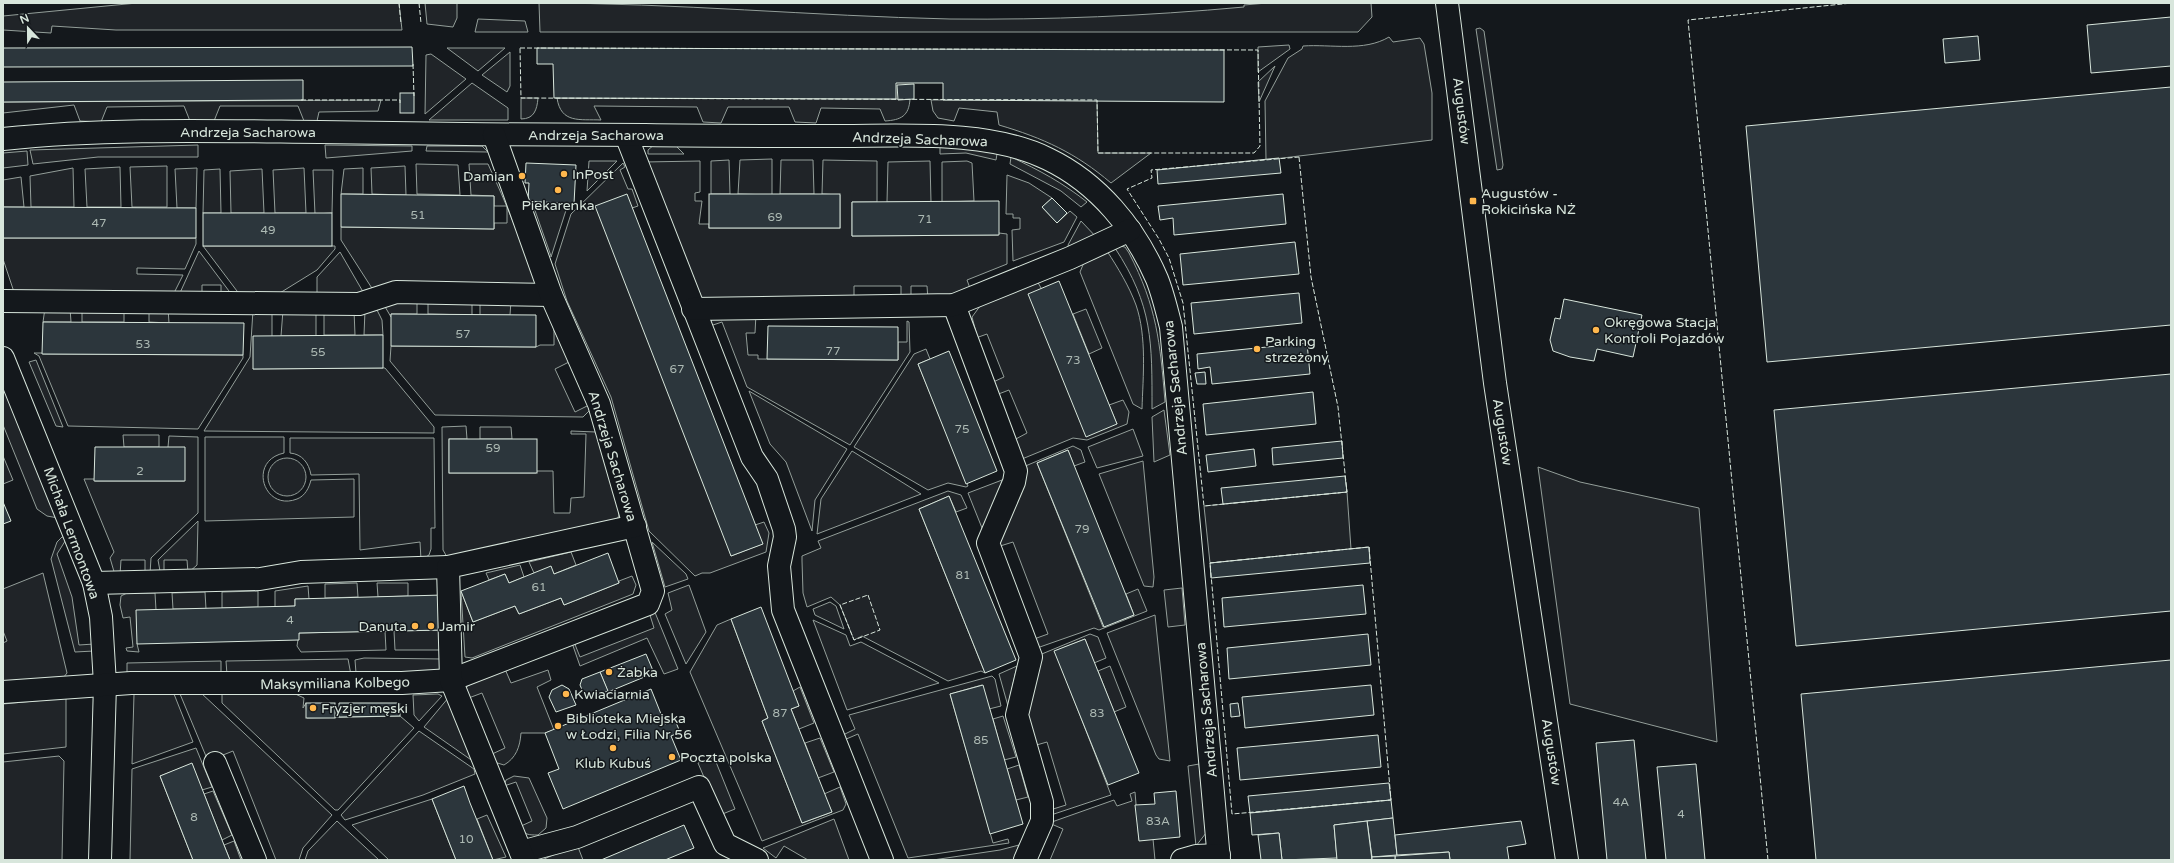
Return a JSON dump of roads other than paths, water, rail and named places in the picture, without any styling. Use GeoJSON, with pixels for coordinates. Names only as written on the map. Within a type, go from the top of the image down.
{"type":"FeatureCollection","features":[{"type":"Feature","properties":{"kind":"street","name":"Augustów"},"geometry":{"type":"LineString","coordinates":[[1447,3],[1495,383],[1567,860]]}},
{"type":"Feature","properties":{"kind":"street","name":"Andrzeja Sacharowa"},"geometry":{"type":"LineString","coordinates":[[3,139],[34,136],[206,131],[494,135],[922,136],[999,142],[1047,158],[1075,174],[1103,197],[1130,230],[1145,253],[1158,282],[1171,327],[1219,857]]}},
{"type":"Feature","properties":{"kind":"street","name":"Andrzeja Sacharowa"},"geometry":{"type":"LineString","coordinates":[[494,135],[551,295],[599,404],[653,591],[651,600]]}},
{"type":"Feature","properties":{"kind":"street"},"geometry":{"type":"LineString","coordinates":[[626,135],[752,458],[764,473],[774,500],[785,536],[779,566],[783,610],[882,860]]}},
{"type":"Feature","properties":{"kind":"street"},"geometry":{"type":"LineString","coordinates":[[693,309],[954,305],[1076,256],[1130,230]]}},
{"type":"Feature","properties":{"kind":"street"},"geometry":{"type":"LineString","coordinates":[[3,301],[359,304],[396,292],[551,295]]}},
{"type":"Feature","properties":{"kind":"street"},"geometry":{"type":"LineString","coordinates":[[954,305],[1016,471],[1014,482],[988,543],[1031,657],[1016,715],[1042,802],[1042,820],[1025,860]]}},
{"type":"Feature","properties":{"kind":"street","name":"Michała Lermontowa"},"geometry":{"type":"LineString","coordinates":[[3,358],[94,584],[101,617],[105,684],[100,860]]}},
{"type":"Feature","properties":{"kind":"street"},"geometry":{"type":"LineString","coordinates":[[94,584],[260,579],[301,572],[448,567],[635,526]]}},
{"type":"Feature","properties":{"kind":"street"},"geometry":{"type":"LineString","coordinates":[[448,567],[452,680],[523,856],[577,837],[699,787],[725,844],[757,860]]}},
{"type":"Feature","properties":{"kind":"street","name":"Maksymiliana Kolbego"},"geometry":{"type":"LineString","coordinates":[[3,692],[105,684],[402,683],[452,680],[644,606],[651,600]]}},
{"type":"Feature","properties":{"kind":"street"},"geometry":{"type":"LineString","coordinates":[[215,763],[255,860]]}},
{"type":"Feature","properties":{"kind":"street"},"geometry":{"type":"LineString","coordinates":[[1182,860],[1196,856],[1219,857]]}},
{"type":"Feature","properties":{"kind":"place","name":"InPost"},"geometry":{"type":"Point","coordinates":[564,174]}},
{"type":"Feature","properties":{"kind":"place","name":"Damian"},"geometry":{"type":"Point","coordinates":[522,176]}},
{"type":"Feature","properties":{"kind":"place","name":"Piekarenka"},"geometry":{"type":"Point","coordinates":[558,190]}},
{"type":"Feature","properties":{"kind":"place","name":"Augustów - Rokicińska NŻ"},"geometry":{"type":"Point","coordinates":[1473,201]}},
{"type":"Feature","properties":{"kind":"place","name":"Okręgowa Stacja Kontroli Pojazdów"},"geometry":{"type":"Point","coordinates":[1596,330]}},
{"type":"Feature","properties":{"kind":"place","name":"Parking strzeżony"},"geometry":{"type":"Point","coordinates":[1257,349]}},
{"type":"Feature","properties":{"kind":"place","name":"Danuta"},"geometry":{"type":"Point","coordinates":[415,626]}},
{"type":"Feature","properties":{"kind":"place","name":"Jamir"},"geometry":{"type":"Point","coordinates":[431,626]}},
{"type":"Feature","properties":{"kind":"place","name":"Żabka"},"geometry":{"type":"Point","coordinates":[609,672]}},
{"type":"Feature","properties":{"kind":"place","name":"Kwiaciarnia"},"geometry":{"type":"Point","coordinates":[566,694]}},
{"type":"Feature","properties":{"kind":"place","name":"Fryzjer męski"},"geometry":{"type":"Point","coordinates":[313,708]}},
{"type":"Feature","properties":{"kind":"place","name":"Biblioteka Miejska w Łodzi, Filia Nr 56"},"geometry":{"type":"Point","coordinates":[558,726]}},
{"type":"Feature","properties":{"kind":"place","name":"Klub Kubuś"},"geometry":{"type":"Point","coordinates":[613,748]}},
{"type":"Feature","properties":{"kind":"place","name":"Poczta polska"},"geometry":{"type":"Point","coordinates":[672,757]}}]}
